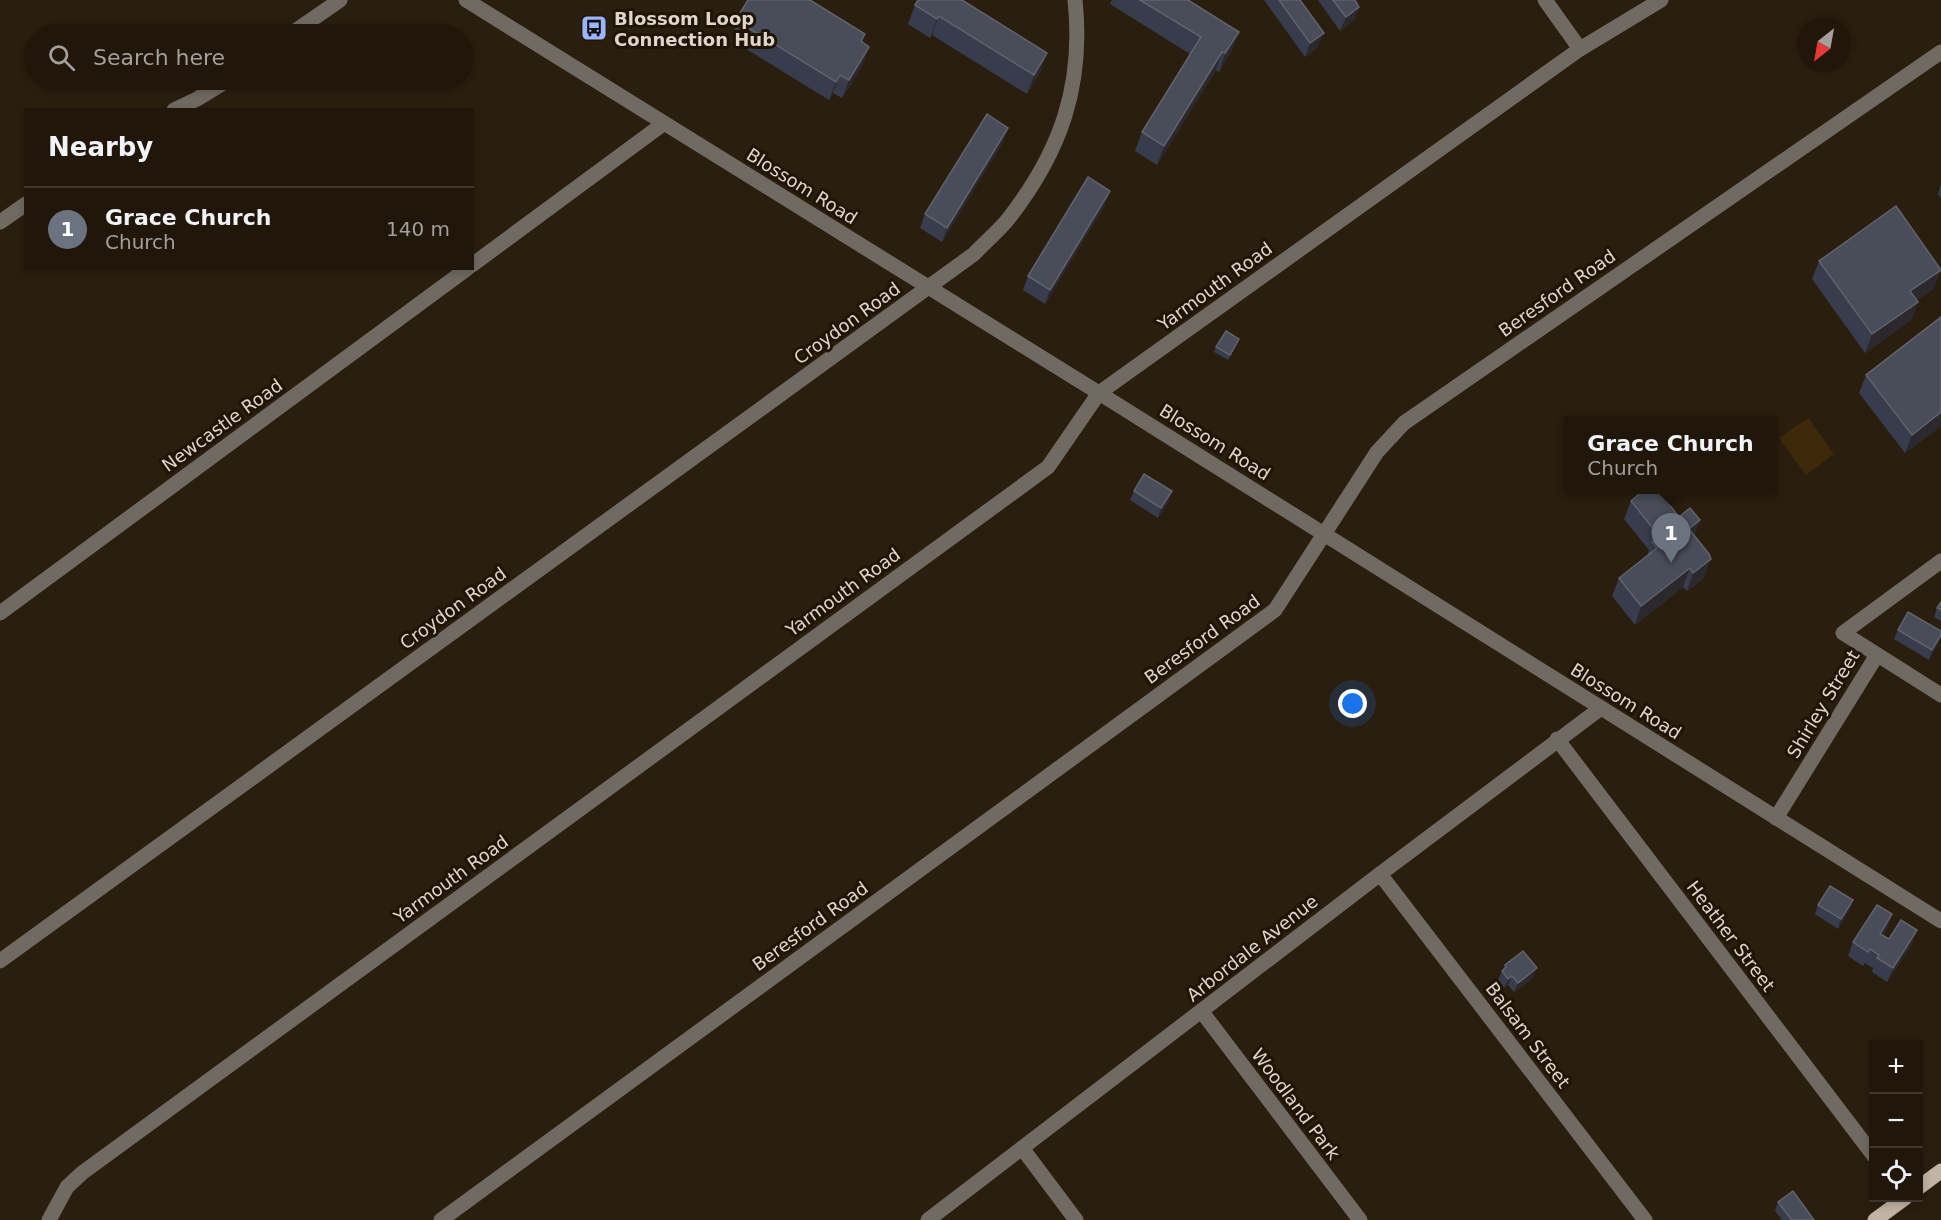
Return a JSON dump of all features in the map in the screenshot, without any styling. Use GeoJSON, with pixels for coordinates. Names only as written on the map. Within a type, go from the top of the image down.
{"type":"FeatureCollection","features":[{"type":"Feature","properties":{"kind":"main road"},"geometry":{"type":"LineString","coordinates":[[1923,1184],[1941,1171]]}},
{"type":"Feature","properties":{"kind":"main road"},"geometry":{"type":"LineString","coordinates":[[1875,1220],[1900,1202]]}},
{"type":"Feature","properties":{"kind":"street"},"geometry":{"type":"LineString","coordinates":[[305,24],[340,0]]}},
{"type":"Feature","properties":{"kind":"street","name":"Blossom Road"},"geometry":{"type":"LineString","coordinates":[[466,0],[663,124],[930,287],[1941,921]]}},
{"type":"Feature","properties":{"kind":"street","name":"Croydon Road"},"geometry":{"type":"LineString","coordinates":[[0,961],[974,254],[1008,219],[1035,179],[1065,120],[1073,90],[1077,31],[1075,0]]}},
{"type":"Feature","properties":{"kind":"street"},"geometry":{"type":"LineString","coordinates":[[1545,0],[1580,49]]}},
{"type":"Feature","properties":{"kind":"street","name":"Yarmouth Road"},"geometry":{"type":"LineString","coordinates":[[49,1220],[67,1187],[82,1173],[1048,467],[1099,393],[1580,49],[1661,0]]}},
{"type":"Feature","properties":{"kind":"street","name":"Beresford Road"},"geometry":{"type":"LineString","coordinates":[[441,1220],[1275,610],[1377,452],[1404,423],[1941,52]]}},
{"type":"Feature","properties":{"kind":"street"},"geometry":{"type":"LineString","coordinates":[[178,108],[212,90]]}},
{"type":"Feature","properties":{"kind":"street"},"geometry":{"type":"LineString","coordinates":[[474,264],[663,124]]}},
{"type":"Feature","properties":{"kind":"street"},"geometry":{"type":"LineString","coordinates":[[0,222],[24,205]]}},
{"type":"Feature","properties":{"kind":"street","name":"Newcastle Road"},"geometry":{"type":"LineString","coordinates":[[0,613],[465,270]]}},
{"type":"Feature","properties":{"kind":"street","name":"Shirley Street"},"geometry":{"type":"LineString","coordinates":[[1776,818],[1877,655],[1843,633],[1941,561]]}},
{"type":"Feature","properties":{"kind":"street"},"geometry":{"type":"LineString","coordinates":[[1877,655],[1941,695]]}},
{"type":"Feature","properties":{"kind":"street","name":"Arbordale Avenue"},"geometry":{"type":"LineString","coordinates":[[928,1220],[1557,739],[1601,708]]}},
{"type":"Feature","properties":{"kind":"street","name":"Heather Street"},"geometry":{"type":"LineString","coordinates":[[1557,739],[1869,1149]]}},
{"type":"Feature","properties":{"kind":"street","name":"Balsam Street"},"geometry":{"type":"LineString","coordinates":[[1380,874],[1645,1220]]}},
{"type":"Feature","properties":{"kind":"street","name":"Woodland Park"},"geometry":{"type":"LineString","coordinates":[[1202,1012],[1360,1220]]}},
{"type":"Feature","properties":{"kind":"street"},"geometry":{"type":"LineString","coordinates":[[1022,1148],[1076,1220]]}},
{"type":"Feature","properties":{"kind":"shaded area"},"geometry":{"type":"Polygon","coordinates":[[[1808,418],[1834,454],[1806,475],[1779,438],[1808,418]]]}},
{"type":"Feature","properties":{"kind":"building"},"geometry":{"type":"Polygon","coordinates":[[[748,0],[810,0],[865,34],[861,41],[869,47],[849,80],[840,75],[836,82],[745,26],[749,18],[740,13],[748,0]]]}},
{"type":"Feature","properties":{"kind":"building"},"geometry":{"type":"Polygon","coordinates":[[[918,0],[962,0],[1047,53],[1034,75],[939,16],[937,19],[915,5],[918,0]]]}},
{"type":"Feature","properties":{"kind":"building"},"geometry":{"type":"Polygon","coordinates":[[[1140,0],[1188,0],[1239,32],[1225,53],[1222,52],[1164,146],[1142,132],[1201,37],[1140,0]]]}},
{"type":"Feature","properties":{"kind":"building"},"geometry":{"type":"Polygon","coordinates":[[[1279,0],[1300,0],[1324,33],[1310,43],[1279,0]]]}},
{"type":"Feature","properties":{"kind":"building"},"geometry":{"type":"Polygon","coordinates":[[[1333,0],[1355,0],[1359,7],[1346,17],[1333,0]]]}},
{"type":"Feature","properties":{"kind":"building"},"geometry":{"type":"Polygon","coordinates":[[[987,114],[1008,128],[947,228],[925,214],[987,114]]]}},
{"type":"Feature","properties":{"kind":"building"},"geometry":{"type":"Polygon","coordinates":[[[1088,177],[1110,191],[1050,290],[1028,276],[1088,177]]]}},
{"type":"Feature","properties":{"kind":"building"},"geometry":{"type":"Polygon","coordinates":[[[1896,206],[1941,270],[1910,291],[1918,302],[1872,334],[1819,261],[1896,206]]]}},
{"type":"Feature","properties":{"kind":"building"},"geometry":{"type":"Polygon","coordinates":[[[1941,317],[1941,412],[1912,435],[1866,375],[1941,317]]]}},
{"type":"Feature","properties":{"kind":"building"},"geometry":{"type":"Polygon","coordinates":[[[1226,331],[1239,339],[1230,355],[1216,347],[1226,331]]]}},
{"type":"Feature","properties":{"kind":"building"},"geometry":{"type":"Polygon","coordinates":[[[1144,474],[1172,491],[1161,508],[1134,491],[1144,474]]]}},
{"type":"Feature","properties":{"kind":"building"},"geometry":{"type":"Polygon","coordinates":[[[1639,494],[1661,494],[1679,517],[1690,508],[1700,520],[1689,529],[1711,559],[1693,573],[1690,568],[1641,606],[1619,578],[1657,548],[1652,542],[1659,536],[1631,501],[1639,494]]]}},
{"type":"Feature","properties":{"kind":"building"},"geometry":{"type":"Polygon","coordinates":[[[1908,612],[1941,631],[1932,650],[1898,630],[1908,612]]]}},
{"type":"Feature","properties":{"kind":"building"},"geometry":{"type":"Polygon","coordinates":[[[1830,886],[1853,900],[1841,919],[1818,905],[1830,886]]]}},
{"type":"Feature","properties":{"kind":"building"},"geometry":{"type":"Polygon","coordinates":[[[1877,905],[1892,914],[1880,934],[1889,939],[1901,920],[1917,930],[1893,968],[1877,958],[1879,955],[1870,949],[1868,952],[1853,942],[1877,905]]]}},
{"type":"Feature","properties":{"kind":"building"},"geometry":{"type":"Polygon","coordinates":[[[1523,951],[1537,968],[1518,983],[1512,976],[1508,979],[1502,971],[1505,965],[1523,951]]]}},
{"type":"Feature","properties":{"kind":"building"},"geometry":{"type":"Polygon","coordinates":[[[1793,1191],[1814,1220],[1792,1220],[1778,1202],[1793,1191]]]}},
{"type":"Feature","properties":{"kind":"place","name":"Blossom Loop Connection Hub"},"geometry":{"type":"Point","coordinates":[594,28]}},
{"type":"Feature","properties":{"kind":"place","name":"Grace Church"},"geometry":{"type":"Point","coordinates":[1671,563]}}]}
